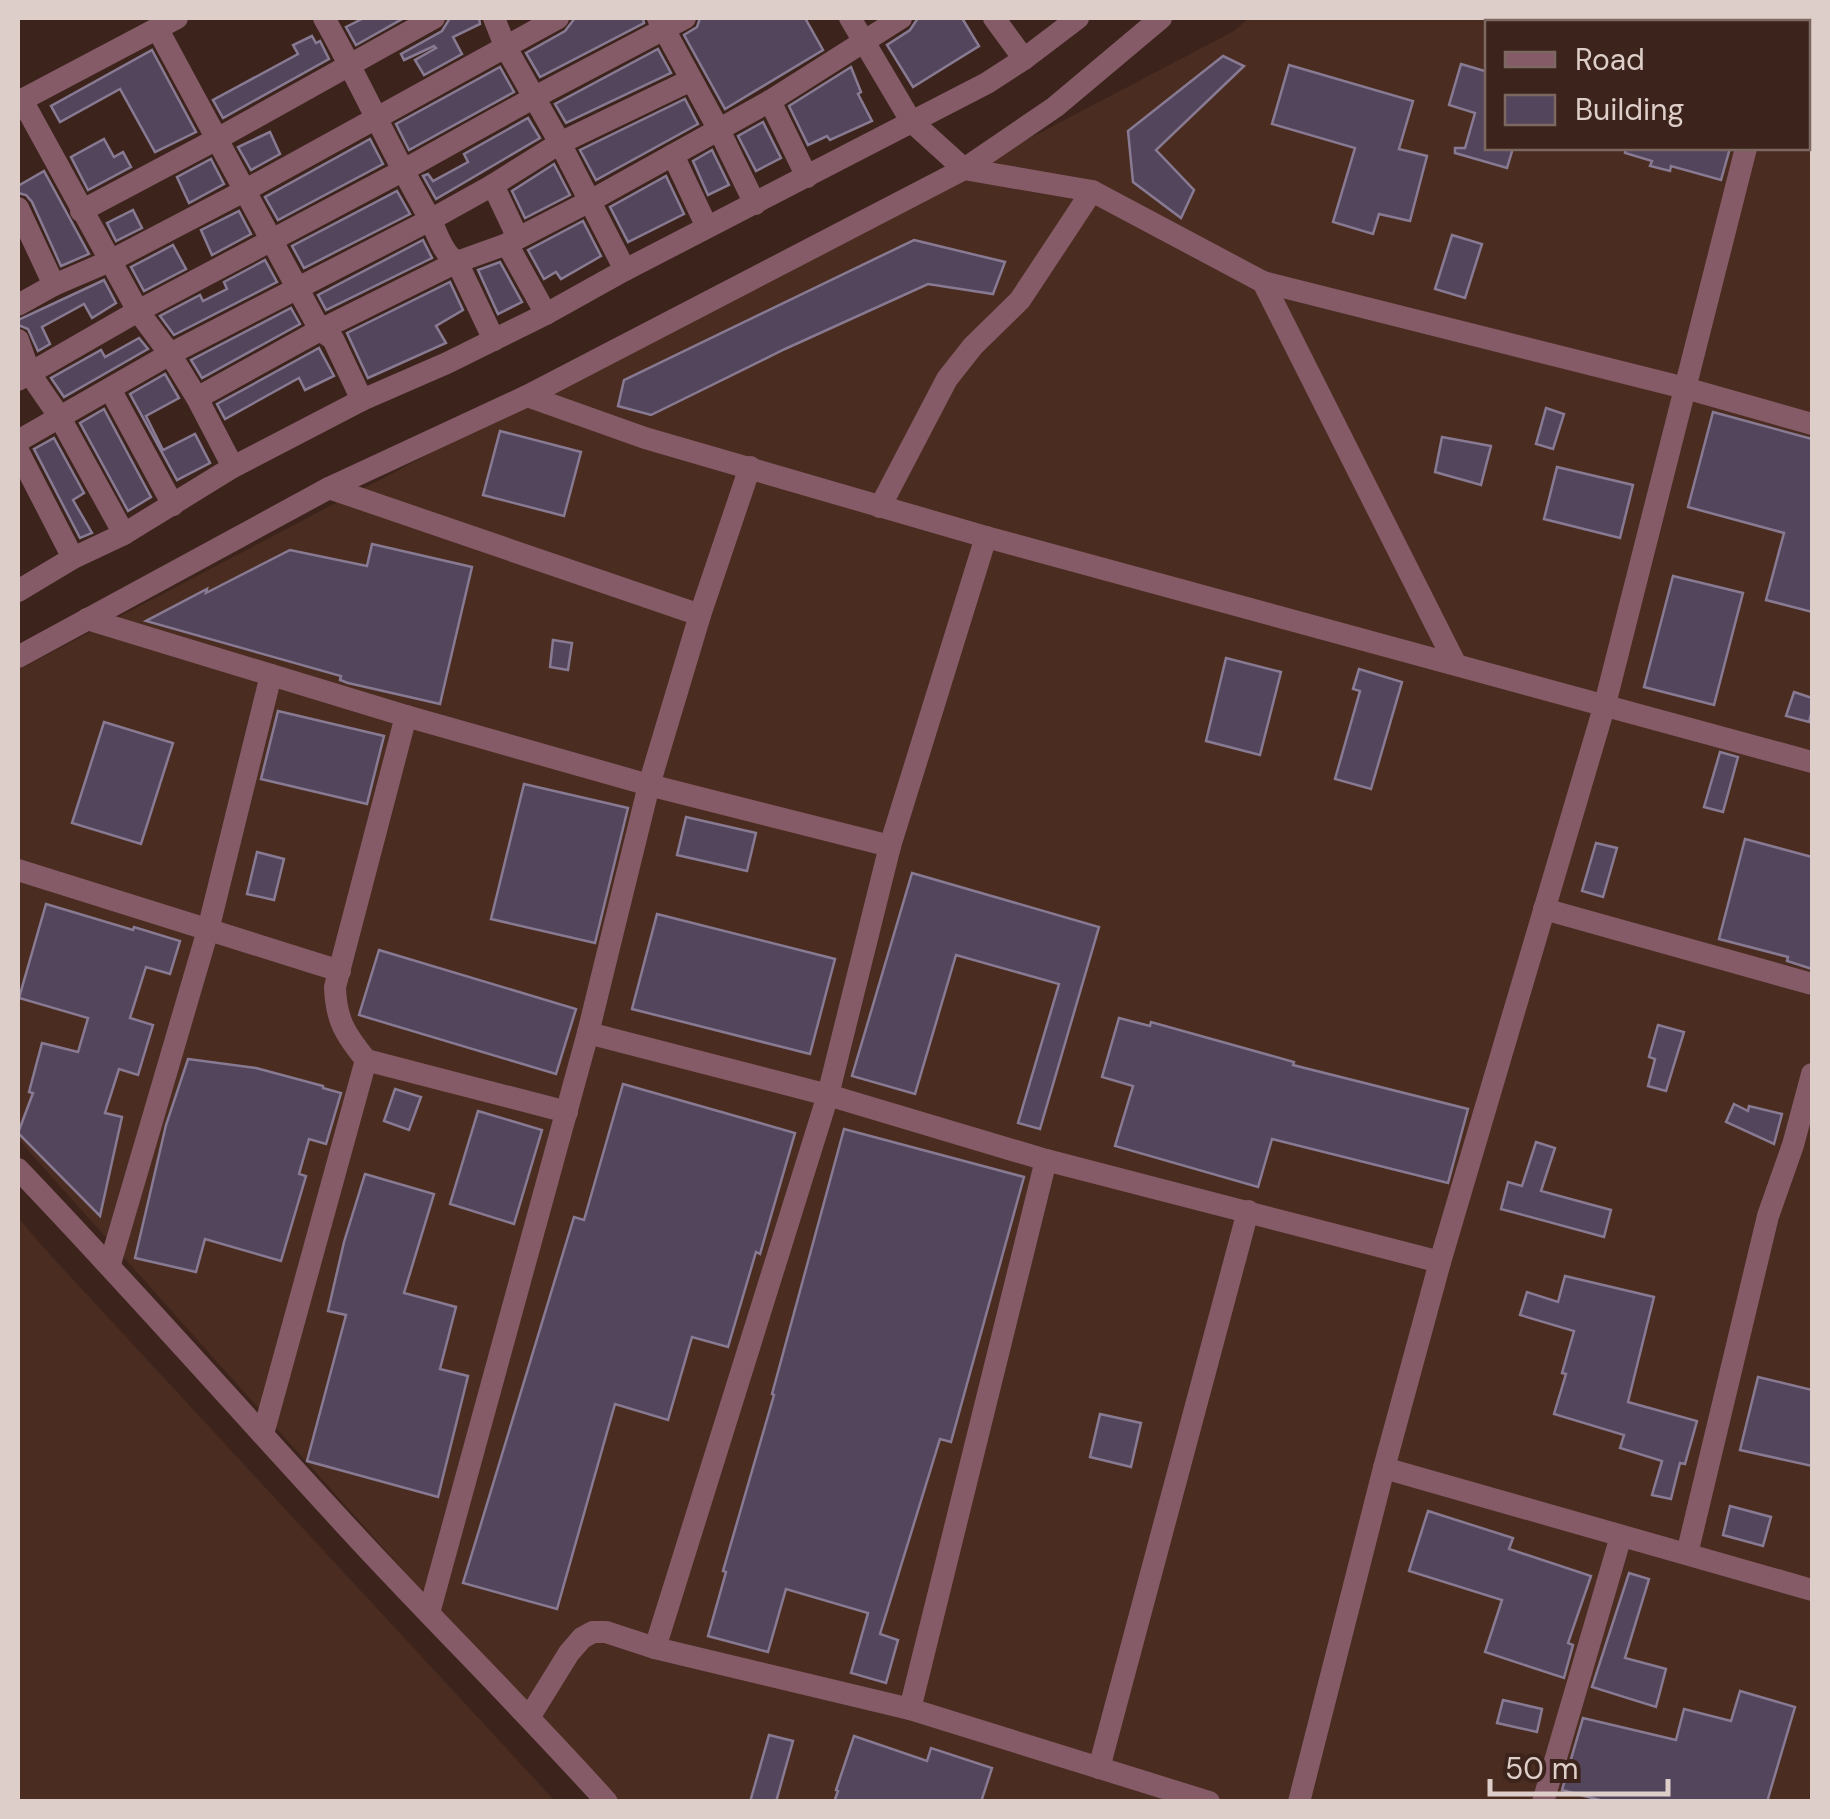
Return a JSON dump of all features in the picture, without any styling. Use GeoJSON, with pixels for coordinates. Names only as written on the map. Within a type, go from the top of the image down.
{"type":"FeatureCollection","features":[{"type":"Feature","properties":{"kind":"street"},"geometry":{"type":"LineString","coordinates":[[324,18],[494,340]]}},
{"type":"Feature","properties":{"kind":"street"},"geometry":{"type":"LineString","coordinates":[[81,211],[434,18]]}},
{"type":"Feature","properties":{"kind":"street"},"geometry":{"type":"LineString","coordinates":[[494,18],[625,270]]}},
{"type":"Feature","properties":{"kind":"street"},"geometry":{"type":"LineString","coordinates":[[18,306],[244,191],[558,18]]}},
{"type":"Feature","properties":{"kind":"street"},"geometry":{"type":"LineString","coordinates":[[850,18],[911,121],[964,169],[1092,190],[1263,282],[1685,388],[1812,424]]}},
{"type":"Feature","properties":{"kind":"street"},"geometry":{"type":"LineString","coordinates":[[197,398],[320,330],[590,201],[770,102],[901,18]]}},
{"type":"Feature","properties":{"kind":"street"},"geometry":{"type":"LineString","coordinates":[[994,18],[1024,59]]}},
{"type":"Feature","properties":{"kind":"street"},"geometry":{"type":"LineString","coordinates":[[21,581],[124,534],[232,467],[362,400],[546,314],[987,83],[1078,18]]}},
{"type":"Feature","properties":{"kind":"street"},"geometry":{"type":"LineString","coordinates":[[24,377],[138,311],[402,172],[669,21],[691,80],[755,204]]}},
{"type":"Feature","properties":{"kind":"street"},"geometry":{"type":"LineString","coordinates":[[18,656],[329,488],[527,396],[964,169],[1055,106],[1159,21]]}},
{"type":"Feature","properties":{"kind":"street"},"geometry":{"type":"LineString","coordinates":[[232,467],[197,398],[138,311],[20,101],[167,23],[217,140],[320,330],[333,338],[362,400]]}},
{"type":"Feature","properties":{"kind":"street"},"geometry":{"type":"LineString","coordinates":[[18,441],[170,354],[430,220],[560,143],[691,80]]}},
{"type":"Feature","properties":{"kind":"street"},"geometry":{"type":"LineString","coordinates":[[770,102],[808,177]]}},
{"type":"Feature","properties":{"kind":"street"},"geometry":{"type":"LineString","coordinates":[[1300,1802],[1440,1262],[1605,704],[1745,150]]}},
{"type":"Feature","properties":{"kind":"street"},"geometry":{"type":"LineString","coordinates":[[673,155],[707,227]]}},
{"type":"Feature","properties":{"kind":"street"},"geometry":{"type":"LineString","coordinates":[[493,185],[512,241],[546,314]]}},
{"type":"Feature","properties":{"kind":"street"},"geometry":{"type":"LineString","coordinates":[[880,506],[947,379],[973,346],[1020,300],[1092,190]]}},
{"type":"Feature","properties":{"kind":"street"},"geometry":{"type":"LineString","coordinates":[[18,208],[54,285]]}},
{"type":"Feature","properties":{"kind":"street"},"geometry":{"type":"LineString","coordinates":[[1263,282],[1455,663]]}},
{"type":"Feature","properties":{"kind":"street"},"geometry":{"type":"LineString","coordinates":[[18,340],[24,377],[59,416],[124,534]]}},
{"type":"Feature","properties":{"kind":"street"},"geometry":{"type":"LineString","coordinates":[[110,389],[173,505]]}},
{"type":"Feature","properties":{"kind":"street"},"geometry":{"type":"LineString","coordinates":[[527,396],[645,438],[986,537],[1812,762]]}},
{"type":"Feature","properties":{"kind":"street"},"geometry":{"type":"LineString","coordinates":[[18,451],[72,558]]}},
{"type":"Feature","properties":{"kind":"street"},"geometry":{"type":"LineString","coordinates":[[429,1613],[588,1033],[649,785],[750,466]]}},
{"type":"Feature","properties":{"kind":"street"},"geometry":{"type":"LineString","coordinates":[[329,488],[700,615]]}},
{"type":"Feature","properties":{"kind":"street"},"geometry":{"type":"LineString","coordinates":[[655,1648],[828,1095],[890,846],[986,537]]}},
{"type":"Feature","properties":{"kind":"street"},"geometry":{"type":"LineString","coordinates":[[87,620],[649,785],[890,846]]}},
{"type":"Feature","properties":{"kind":"street"},"geometry":{"type":"LineString","coordinates":[[110,1264],[208,930],[271,674]]}},
{"type":"Feature","properties":{"kind":"street"},"geometry":{"type":"LineString","coordinates":[[406,716],[335,987],[337,1016],[366,1060],[566,1112]]}},
{"type":"Feature","properties":{"kind":"street"},"geometry":{"type":"LineString","coordinates":[[18,870],[340,972]]}},
{"type":"Feature","properties":{"kind":"street"},"geometry":{"type":"LineString","coordinates":[[1544,909],[1812,984]]}},
{"type":"Feature","properties":{"kind":"street"},"geometry":{"type":"LineString","coordinates":[[588,1033],[828,1095],[1046,1160],[1440,1262]]}},
{"type":"Feature","properties":{"kind":"street"},"geometry":{"type":"LineString","coordinates":[[263,1434],[366,1060]]}},
{"type":"Feature","properties":{"kind":"street"},"geometry":{"type":"LineString","coordinates":[[1687,1554],[1768,1216],[1793,1146],[1812,1074]]}},
{"type":"Feature","properties":{"kind":"street"},"geometry":{"type":"LineString","coordinates":[[910,1709],[1046,1160]]}},
{"type":"Feature","properties":{"kind":"street"},"geometry":{"type":"LineString","coordinates":[[18,1169],[607,1802]]}},
{"type":"Feature","properties":{"kind":"street"},"geometry":{"type":"LineString","coordinates":[[1098,1768],[1248,1211]]}},
{"type":"Feature","properties":{"kind":"street"},"geometry":{"type":"LineString","coordinates":[[1384,1468],[1812,1590]]}},
{"type":"Feature","properties":{"kind":"street"},"geometry":{"type":"LineString","coordinates":[[1544,1802],[1621,1536]]}},
{"type":"Feature","properties":{"kind":"street"},"geometry":{"type":"LineString","coordinates":[[530,1716],[569,1652],[592,1632],[606,1632],[655,1648],[910,1709],[1209,1802]]}},
{"type":"Feature","properties":{"kind":"shaded area"},"geometry":{"type":"Polygon","coordinates":[[[1249,18],[1812,18],[1812,1801],[616,1801],[437,1608],[18,1139],[18,670],[1234,31],[1249,18]]]}},
{"type":"Feature","properties":{"kind":"shaded area"},"geometry":{"type":"Polygon","coordinates":[[[18,1218],[53,1258],[555,1801],[18,1801],[18,1218]]]}},
{"type":"Feature","properties":{"kind":"building"},"geometry":{"type":"Polygon","coordinates":[[[364,18],[404,18],[356,45],[346,27],[364,18]]]}},
{"type":"Feature","properties":{"kind":"building"},"geometry":{"type":"Polygon","coordinates":[[[450,18],[479,18],[480,24],[453,37],[462,54],[424,75],[415,60],[434,46],[404,60],[401,54],[442,31],[450,18]]]}},
{"type":"Feature","properties":{"kind":"building"},"geometry":{"type":"Polygon","coordinates":[[[575,18],[643,18],[644,23],[540,77],[526,53],[565,31],[575,18]]]}},
{"type":"Feature","properties":{"kind":"building"},"geometry":{"type":"Polygon","coordinates":[[[700,18],[805,18],[823,50],[725,109],[684,35],[697,27],[700,18]]]}},
{"type":"Feature","properties":{"kind":"building"},"geometry":{"type":"Polygon","coordinates":[[[918,18],[962,18],[979,46],[913,87],[887,45],[910,30],[918,18]]]}},
{"type":"Feature","properties":{"kind":"building"},"geometry":{"type":"Polygon","coordinates":[[[312,36],[316,43],[320,41],[329,59],[223,118],[213,100],[298,54],[293,45],[312,36]]]}},
{"type":"Feature","properties":{"kind":"building"},"geometry":{"type":"Polygon","coordinates":[[[658,49],[671,73],[566,123],[555,104],[658,49]]]}},
{"type":"Feature","properties":{"kind":"building"},"geometry":{"type":"Polygon","coordinates":[[[152,50],[196,132],[155,152],[120,89],[60,122],[51,106],[152,50]]]}},
{"type":"Feature","properties":{"kind":"building"},"geometry":{"type":"Polygon","coordinates":[[[1223,56],[1244,66],[1156,150],[1194,190],[1181,218],[1133,182],[1128,131],[1223,56]]]}},
{"type":"Feature","properties":{"kind":"building"},"geometry":{"type":"Polygon","coordinates":[[[1461,64],[1485,71],[1485,150],[1512,150],[1507,168],[1455,153],[1455,148],[1465,148],[1475,113],[1449,105],[1461,64]]]}},
{"type":"Feature","properties":{"kind":"building"},"geometry":{"type":"Polygon","coordinates":[[[1289,65],[1413,101],[1399,149],[1427,156],[1410,221],[1379,214],[1373,234],[1333,222],[1355,148],[1272,124],[1289,65]]]}},
{"type":"Feature","properties":{"kind":"building"},"geometry":{"type":"Polygon","coordinates":[[[500,67],[514,92],[409,150],[396,124],[500,67]]]}},
{"type":"Feature","properties":{"kind":"building"},"geometry":{"type":"Polygon","coordinates":[[[851,67],[861,92],[858,94],[872,121],[830,140],[827,136],[808,145],[789,106],[851,67]]]}},
{"type":"Feature","properties":{"kind":"building"},"geometry":{"type":"Polygon","coordinates":[[[685,99],[698,124],[596,180],[580,150],[685,99]]]}},
{"type":"Feature","properties":{"kind":"building"},"geometry":{"type":"Polygon","coordinates":[[[528,118],[540,138],[436,199],[423,176],[428,174],[433,181],[468,162],[464,154],[528,118]]]}},
{"type":"Feature","properties":{"kind":"building"},"geometry":{"type":"Polygon","coordinates":[[[763,122],[781,158],[756,171],[738,136],[763,122]]]}},
{"type":"Feature","properties":{"kind":"building"},"geometry":{"type":"Polygon","coordinates":[[[270,132],[280,154],[251,170],[238,147],[270,132]]]}},
{"type":"Feature","properties":{"kind":"building"},"geometry":{"type":"Polygon","coordinates":[[[104,139],[114,157],[123,152],[131,167],[88,190],[71,157],[104,139]]]}},
{"type":"Feature","properties":{"kind":"building"},"geometry":{"type":"Polygon","coordinates":[[[370,139],[383,164],[278,220],[265,197],[370,139]]]}},
{"type":"Feature","properties":{"kind":"building"},"geometry":{"type":"Polygon","coordinates":[[[712,150],[729,185],[708,195],[693,161],[712,150]]]}},
{"type":"Feature","properties":{"kind":"building"},"geometry":{"type":"Polygon","coordinates":[[[1729,150],[1721,180],[1671,166],[1670,171],[1650,166],[1652,161],[1625,153],[1729,150]]]}},
{"type":"Feature","properties":{"kind":"building"},"geometry":{"type":"Polygon","coordinates":[[[211,159],[224,184],[189,203],[177,177],[211,159]]]}},
{"type":"Feature","properties":{"kind":"building"},"geometry":{"type":"Polygon","coordinates":[[[554,164],[570,195],[525,218],[512,191],[554,164]]]}},
{"type":"Feature","properties":{"kind":"building"},"geometry":{"type":"Polygon","coordinates":[[[44,171],[89,254],[61,266],[32,202],[18,193],[18,186],[44,171]]]}},
{"type":"Feature","properties":{"kind":"building"},"geometry":{"type":"Polygon","coordinates":[[[666,176],[684,214],[628,242],[610,207],[666,176]]]}},
{"type":"Feature","properties":{"kind":"building"},"geometry":{"type":"Polygon","coordinates":[[[397,191],[410,214],[304,268],[292,246],[397,191]]]}},
{"type":"Feature","properties":{"kind":"building"},"geometry":{"type":"Polygon","coordinates":[[[133,210],[142,228],[116,241],[107,223],[133,210]]]}},
{"type":"Feature","properties":{"kind":"building"},"geometry":{"type":"Polygon","coordinates":[[[239,211],[251,234],[212,255],[201,230],[239,211]]]}},
{"type":"Feature","properties":{"kind":"building"},"geometry":{"type":"Polygon","coordinates":[[[583,221],[601,256],[561,279],[556,272],[544,279],[528,250],[583,221]]]}},
{"type":"Feature","properties":{"kind":"building"},"geometry":{"type":"Polygon","coordinates":[[[1452,235],[1482,244],[1465,298],[1435,289],[1452,235]]]}},
{"type":"Feature","properties":{"kind":"building"},"geometry":{"type":"Polygon","coordinates":[[[423,240],[432,258],[326,310],[318,295],[423,240]]]}},
{"type":"Feature","properties":{"kind":"building"},"geometry":{"type":"Polygon","coordinates":[[[914,240],[1005,262],[993,294],[928,284],[651,415],[618,406],[624,380],[914,240]]]}},
{"type":"Feature","properties":{"kind":"building"},"geometry":{"type":"Polygon","coordinates":[[[173,245],[186,269],[144,291],[131,267],[173,245]]]}},
{"type":"Feature","properties":{"kind":"building"},"geometry":{"type":"Polygon","coordinates":[[[265,260],[277,282],[174,335],[160,316],[200,295],[203,301],[227,289],[224,282],[265,260]]]}},
{"type":"Feature","properties":{"kind":"building"},"geometry":{"type":"Polygon","coordinates":[[[500,262],[522,302],[498,314],[478,270],[500,262]]]}},
{"type":"Feature","properties":{"kind":"building"},"geometry":{"type":"Polygon","coordinates":[[[104,280],[116,303],[92,318],[84,304],[42,327],[50,344],[38,351],[28,329],[18,325],[18,320],[104,280]]]}},
{"type":"Feature","properties":{"kind":"building"},"geometry":{"type":"Polygon","coordinates":[[[450,282],[463,310],[436,326],[446,343],[368,378],[347,333],[450,282]]]}},
{"type":"Feature","properties":{"kind":"building"},"geometry":{"type":"Polygon","coordinates":[[[291,308],[300,324],[202,378],[191,360],[291,308]]]}},
{"type":"Feature","properties":{"kind":"building"},"geometry":{"type":"Polygon","coordinates":[[[139,338],[148,349],[64,397],[51,378],[101,350],[105,357],[139,338]]]}},
{"type":"Feature","properties":{"kind":"building"},"geometry":{"type":"Polygon","coordinates":[[[319,348],[334,376],[305,390],[299,378],[225,419],[217,404],[319,348]]]}},
{"type":"Feature","properties":{"kind":"building"},"geometry":{"type":"Polygon","coordinates":[[[165,374],[179,398],[146,416],[163,450],[195,434],[210,463],[177,480],[130,394],[165,374]]]}},
{"type":"Feature","properties":{"kind":"building"},"geometry":{"type":"Polygon","coordinates":[[[1546,408],[1564,414],[1553,449],[1536,444],[1546,408]]]}},
{"type":"Feature","properties":{"kind":"building"},"geometry":{"type":"Polygon","coordinates":[[[104,409],[151,497],[128,511],[80,423],[104,409]]]}},
{"type":"Feature","properties":{"kind":"building"},"geometry":{"type":"Polygon","coordinates":[[[1713,412],[1812,439],[1812,612],[1766,600],[1784,533],[1688,507],[1713,412]]]}},
{"type":"Feature","properties":{"kind":"building"},"geometry":{"type":"Polygon","coordinates":[[[500,431],[581,452],[564,516],[483,495],[500,431]]]}},
{"type":"Feature","properties":{"kind":"building"},"geometry":{"type":"Polygon","coordinates":[[[1442,437],[1491,446],[1481,485],[1435,472],[1442,437]]]}},
{"type":"Feature","properties":{"kind":"building"},"geometry":{"type":"Polygon","coordinates":[[[54,438],[84,493],[73,500],[92,533],[80,538],[34,449],[54,438]]]}},
{"type":"Feature","properties":{"kind":"building"},"geometry":{"type":"Polygon","coordinates":[[[1557,467],[1633,485],[1620,538],[1544,519],[1557,467]]]}},
{"type":"Feature","properties":{"kind":"building"},"geometry":{"type":"Polygon","coordinates":[[[372,544],[472,567],[440,704],[348,683],[340,680],[341,676],[146,621],[290,550],[367,566],[372,544]]]}},
{"type":"Feature","properties":{"kind":"building"},"geometry":{"type":"Polygon","coordinates":[[[1673,576],[1743,593],[1714,705],[1644,687],[1673,576]]]}},
{"type":"Feature","properties":{"kind":"building"},"geometry":{"type":"Polygon","coordinates":[[[553,640],[572,643],[568,670],[550,667],[553,640]]]}},
{"type":"Feature","properties":{"kind":"building"},"geometry":{"type":"Polygon","coordinates":[[[1226,658],[1281,672],[1260,755],[1206,741],[1226,658]]]}},
{"type":"Feature","properties":{"kind":"building"},"geometry":{"type":"Polygon","coordinates":[[[1359,669],[1402,682],[1371,789],[1335,779],[1360,691],[1353,689],[1359,669]]]}},
{"type":"Feature","properties":{"kind":"building"},"geometry":{"type":"Polygon","coordinates":[[[1794,692],[1812,698],[1809,722],[1786,716],[1794,692]]]}},
{"type":"Feature","properties":{"kind":"building"},"geometry":{"type":"Polygon","coordinates":[[[278,711],[384,736],[367,804],[261,779],[278,711]]]}},
{"type":"Feature","properties":{"kind":"building"},"geometry":{"type":"Polygon","coordinates":[[[104,722],[173,743],[141,844],[72,823],[104,722]]]}},
{"type":"Feature","properties":{"kind":"building"},"geometry":{"type":"Polygon","coordinates":[[[1720,752],[1738,757],[1723,812],[1704,807],[1720,752]]]}},
{"type":"Feature","properties":{"kind":"building"},"geometry":{"type":"Polygon","coordinates":[[[524,784],[628,808],[595,943],[491,919],[524,784]]]}},
{"type":"Feature","properties":{"kind":"building"},"geometry":{"type":"Polygon","coordinates":[[[686,817],[756,833],[747,871],[677,855],[686,817]]]}},
{"type":"Feature","properties":{"kind":"building"},"geometry":{"type":"Polygon","coordinates":[[[1745,839],[1812,857],[1812,969],[1787,961],[1788,957],[1719,939],[1745,839]]]}},
{"type":"Feature","properties":{"kind":"building"},"geometry":{"type":"Polygon","coordinates":[[[1596,843],[1617,848],[1603,897],[1582,891],[1596,843]]]}},
{"type":"Feature","properties":{"kind":"building"},"geometry":{"type":"Polygon","coordinates":[[[257,852],[284,859],[274,900],[247,894],[257,852]]]}},
{"type":"Feature","properties":{"kind":"building"},"geometry":{"type":"Polygon","coordinates":[[[912,873],[1099,927],[1040,1129],[1018,1123],[1059,984],[956,955],[915,1094],[852,1076],[912,873]]]}},
{"type":"Feature","properties":{"kind":"building"},"geometry":{"type":"Polygon","coordinates":[[[46,904],[180,941],[170,974],[146,967],[130,1018],[153,1025],[138,1075],[119,1069],[105,1113],[122,1117],[100,1216],[18,1133],[33,1093],[29,1092],[42,1043],[78,1052],[88,1018],[19,998],[46,904]]]}},
{"type":"Feature","properties":{"kind":"building"},"geometry":{"type":"Polygon","coordinates":[[[657,914],[835,959],[810,1054],[632,1009],[657,914]]]}},
{"type":"Feature","properties":{"kind":"building"},"geometry":{"type":"Polygon","coordinates":[[[379,950],[576,1009],[556,1074],[359,1015],[379,950]]]}},
{"type":"Feature","properties":{"kind":"building"},"geometry":{"type":"Polygon","coordinates":[[[1119,1018],[1150,1026],[1151,1022],[1294,1062],[1293,1065],[1468,1109],[1448,1183],[1272,1139],[1258,1187],[1115,1146],[1133,1086],[1102,1077],[1119,1018]]]}},
{"type":"Feature","properties":{"kind":"building"},"geometry":{"type":"Polygon","coordinates":[[[1658,1025],[1684,1032],[1666,1091],[1648,1086],[1655,1059],[1649,1057],[1658,1025]]]}},
{"type":"Feature","properties":{"kind":"building"},"geometry":{"type":"Polygon","coordinates":[[[188,1059],[256,1068],[341,1093],[326,1144],[309,1139],[299,1174],[306,1176],[281,1261],[205,1239],[196,1272],[135,1258],[166,1125],[188,1059]]]}},
{"type":"Feature","properties":{"kind":"building"},"geometry":{"type":"Polygon","coordinates":[[[623,1084],[795,1133],[728,1347],[692,1337],[668,1420],[615,1404],[557,1609],[463,1583],[574,1217],[584,1220],[623,1084]]]}},
{"type":"Feature","properties":{"kind":"building"},"geometry":{"type":"Polygon","coordinates":[[[395,1089],[421,1097],[409,1130],[384,1121],[395,1089]]]}},
{"type":"Feature","properties":{"kind":"building"},"geometry":{"type":"Polygon","coordinates":[[[1734,1104],[1748,1111],[1749,1106],[1782,1114],[1774,1144],[1726,1122],[1734,1104]]]}},
{"type":"Feature","properties":{"kind":"building"},"geometry":{"type":"Polygon","coordinates":[[[478,1111],[542,1130],[514,1224],[450,1204],[478,1111]]]}},
{"type":"Feature","properties":{"kind":"building"},"geometry":{"type":"Polygon","coordinates":[[[844,1129],[1024,1177],[951,1442],[940,1439],[880,1634],[898,1640],[886,1683],[851,1673],[868,1613],[786,1589],[768,1652],[708,1636],[844,1129]]]}},
{"type":"Feature","properties":{"kind":"building"},"geometry":{"type":"Polygon","coordinates":[[[1536,1142],[1555,1148],[1541,1191],[1611,1210],[1604,1237],[1501,1209],[1508,1182],[1522,1186],[1536,1142]]]}},
{"type":"Feature","properties":{"kind":"building"},"geometry":{"type":"Polygon","coordinates":[[[365,1174],[434,1194],[404,1293],[456,1307],[440,1369],[468,1376],[438,1497],[307,1461],[346,1315],[328,1311],[365,1174]]]}},
{"type":"Feature","properties":{"kind":"building"},"geometry":{"type":"Polygon","coordinates":[[[1565,1276],[1654,1297],[1628,1402],[1697,1421],[1671,1499],[1652,1495],[1662,1461],[1620,1448],[1624,1435],[1554,1414],[1574,1331],[1520,1315],[1527,1292],[1558,1302],[1565,1276]]]}},
{"type":"Feature","properties":{"kind":"building"},"geometry":{"type":"Polygon","coordinates":[[[1758,1377],[1812,1390],[1812,1466],[1740,1450],[1758,1377]]]}},
{"type":"Feature","properties":{"kind":"building"},"geometry":{"type":"Polygon","coordinates":[[[1100,1414],[1141,1423],[1131,1467],[1090,1457],[1100,1414]]]}},
{"type":"Feature","properties":{"kind":"building"},"geometry":{"type":"Polygon","coordinates":[[[1730,1506],[1771,1517],[1763,1546],[1723,1535],[1730,1506]]]}},
{"type":"Feature","properties":{"kind":"building"},"geometry":{"type":"Polygon","coordinates":[[[1428,1511],[1513,1538],[1509,1549],[1591,1576],[1568,1643],[1573,1645],[1564,1678],[1485,1652],[1502,1600],[1409,1571],[1428,1511]]]}},
{"type":"Feature","properties":{"kind":"building"},"geometry":{"type":"Polygon","coordinates":[[[1629,1573],[1649,1579],[1625,1658],[1666,1669],[1656,1707],[1592,1687],[1629,1573]]]}},
{"type":"Feature","properties":{"kind":"building"},"geometry":{"type":"Polygon","coordinates":[[[1740,1691],[1795,1707],[1767,1802],[1607,1802],[1562,1790],[1583,1718],[1676,1740],[1684,1709],[1731,1721],[1740,1691]]]}},
{"type":"Feature","properties":{"kind":"building"},"geometry":{"type":"Polygon","coordinates":[[[1503,1700],[1542,1709],[1537,1732],[1497,1723],[1503,1700]]]}},
{"type":"Feature","properties":{"kind":"building"},"geometry":{"type":"Polygon","coordinates":[[[769,1735],[793,1741],[776,1802],[750,1802],[769,1735]]]}},
{"type":"Feature","properties":{"kind":"building"},"geometry":{"type":"Polygon","coordinates":[[[854,1736],[927,1761],[931,1748],[992,1768],[981,1802],[834,1802],[854,1736]]]}}]}
